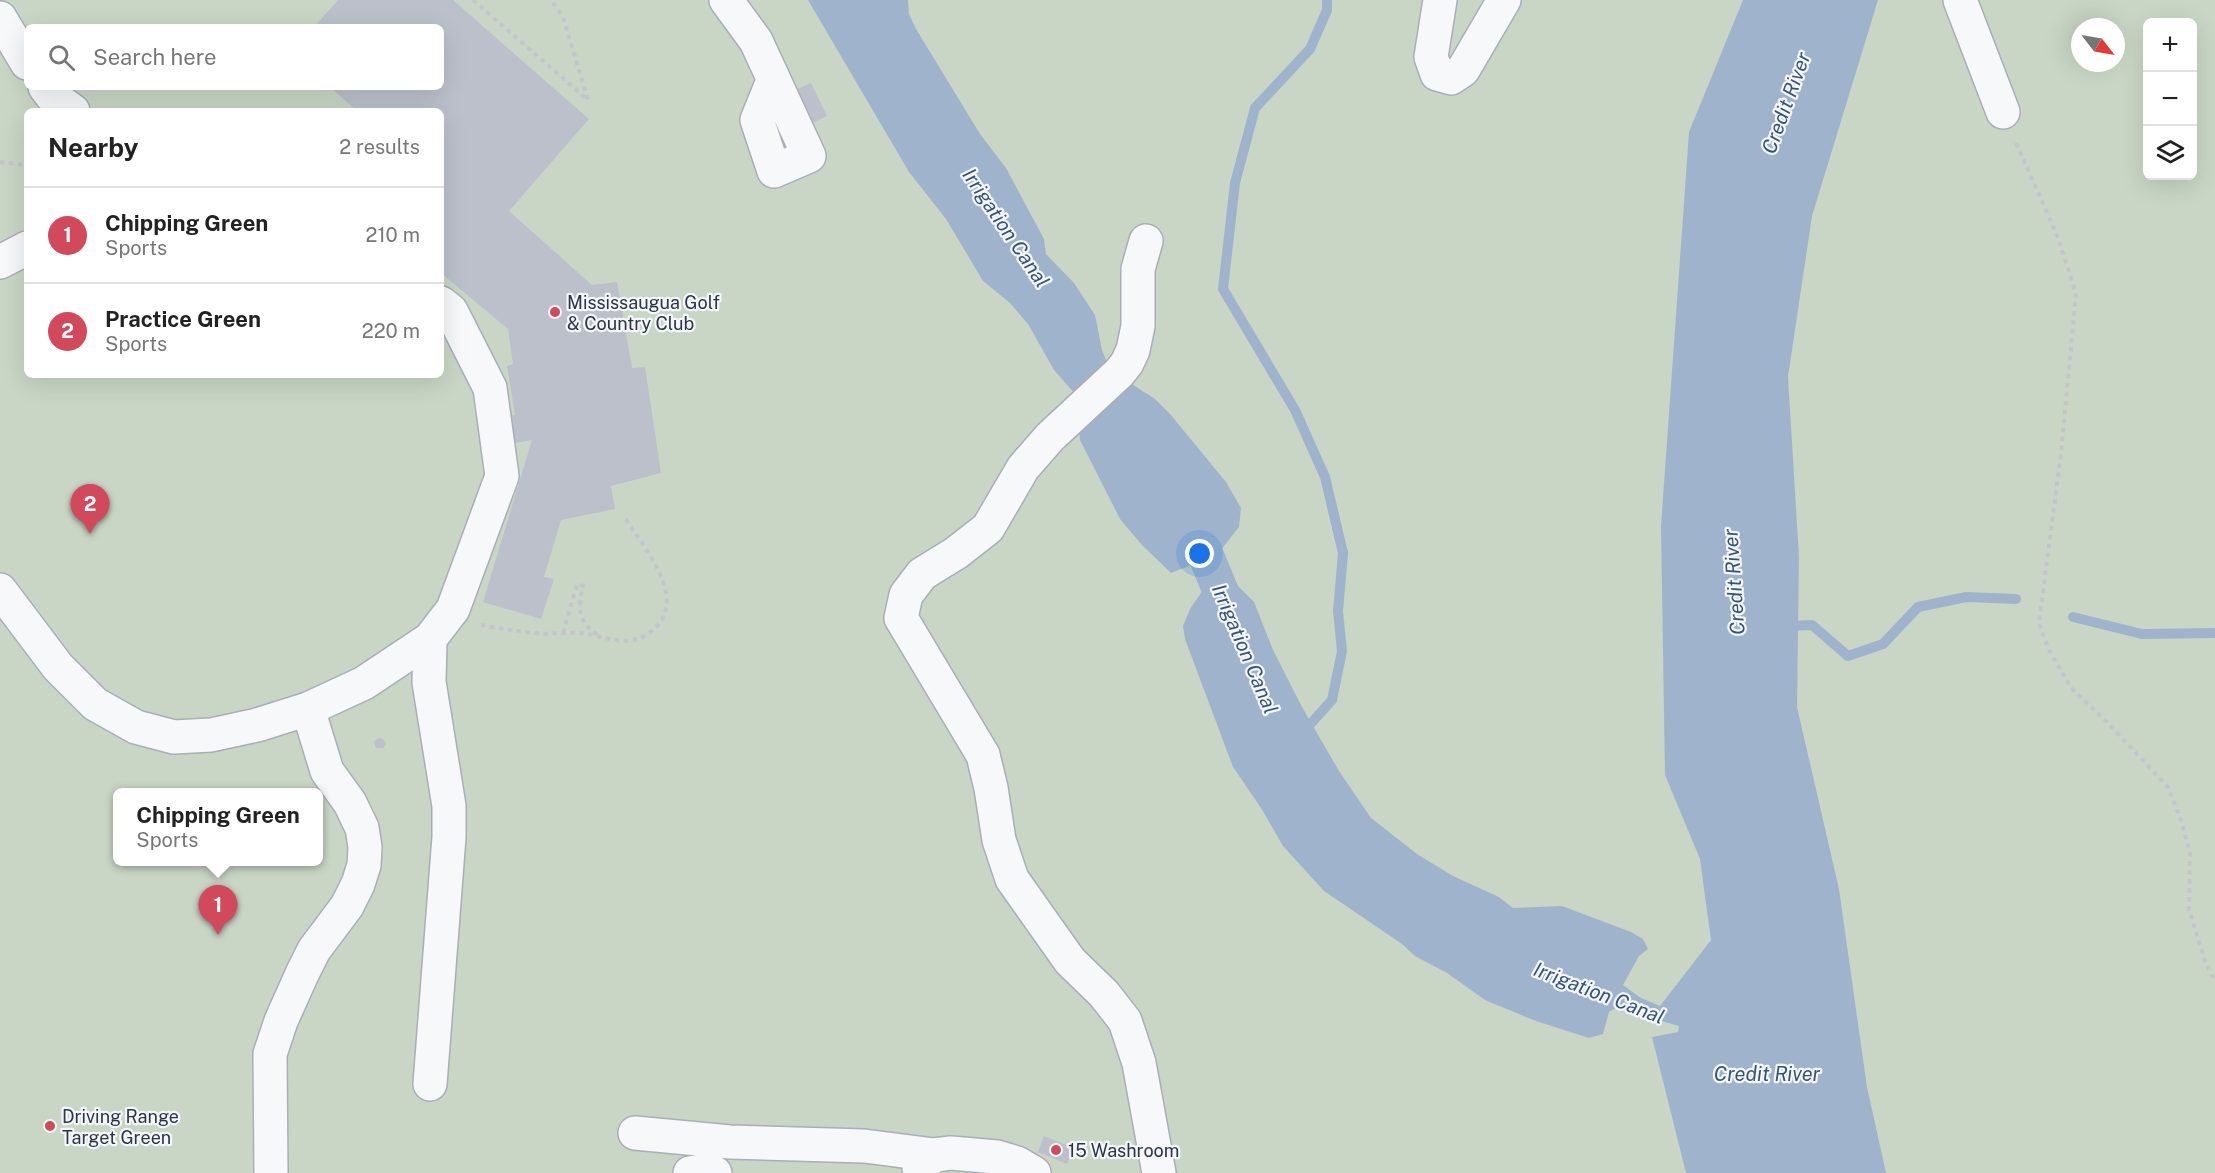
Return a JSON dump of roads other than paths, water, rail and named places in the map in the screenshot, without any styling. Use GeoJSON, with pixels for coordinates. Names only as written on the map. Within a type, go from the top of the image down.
{"type":"FeatureCollection","features":[{"type":"Feature","properties":{"kind":"lane"},"geometry":{"type":"LineString","coordinates":[[726,0],[756,41],[809,156],[774,171],[757,120],[770,88]]}},
{"type":"Feature","properties":{"kind":"lane"},"geometry":{"type":"LineString","coordinates":[[1440,0],[1431,57],[1437,74],[1451,78],[1463,70],[1504,0]]}},
{"type":"Feature","properties":{"kind":"lane"},"geometry":{"type":"LineString","coordinates":[[1960,0],[2003,112]]}},
{"type":"Feature","properties":{"kind":"lane"},"geometry":{"type":"LineString","coordinates":[[0,18],[24,58]]}},
{"type":"Feature","properties":{"kind":"lane"},"geometry":{"type":"LineString","coordinates":[[47,90],[69,108]]}},
{"type":"Feature","properties":{"kind":"lane"},"geometry":{"type":"LineString","coordinates":[[1146,241],[1137,269],[1138,326],[1133,350],[1127,363],[1023,468],[988,528],[956,553],[922,574],[906,595],[901,618],[983,755],[999,840],[1012,879],[1070,961],[1104,994],[1125,1021],[1139,1063],[1159,1173]]}},
{"type":"Feature","properties":{"kind":"lane"},"geometry":{"type":"LineString","coordinates":[[0,262],[24,250]]}},
{"type":"Feature","properties":{"kind":"lane"},"geometry":{"type":"LineString","coordinates":[[0,590],[65,674],[95,704],[136,727],[174,736],[211,735],[308,709],[364,683],[436,631],[453,609],[502,476],[490,388],[451,311],[444,305]]}},
{"type":"Feature","properties":{"kind":"lane"},"geometry":{"type":"LineString","coordinates":[[430,1084],[449,837],[449,806],[429,682],[436,631]]}},
{"type":"Feature","properties":{"kind":"lane"},"geometry":{"type":"LineString","coordinates":[[272,1173],[270,1054],[281,1021],[302,974],[314,950],[346,906],[358,885],[363,865],[362,828],[350,803],[327,771],[308,709]]}},
{"type":"Feature","properties":{"kind":"lane"},"geometry":{"type":"LineString","coordinates":[[635,1132],[730,1142],[864,1146],[924,1164],[951,1153],[997,1157],[1017,1163],[1034,1173]]}},
{"type":"Feature","properties":{"kind":"lane"},"geometry":{"type":"LineString","coordinates":[[690,1173],[707,1170],[715,1173]]}},
{"type":"Feature","properties":{"kind":"water"},"geometry":{"type":"Polygon","coordinates":[[[808,0],[908,0],[909,14],[916,29],[980,134],[1006,168],[1044,239],[1046,254],[1074,283],[1095,315],[1102,350],[1109,368],[1076,395],[1054,370],[1028,324],[1010,303],[983,281],[946,219],[909,172],[808,0]]]}},
{"type":"Feature","properties":{"kind":"water","name":"Credit River"},"geometry":{"type":"Polygon","coordinates":[[[1743,0],[1878,0],[1812,216],[1788,377],[1799,557],[1797,707],[1839,889],[1867,1087],[1886,1173],[1686,1173],[1652,1037],[1678,1032],[1679,1026],[1616,1008],[1609,1012],[1603,1034],[1589,1038],[1533,1020],[1485,1000],[1447,973],[1415,956],[1402,944],[1324,891],[1283,846],[1233,767],[1185,639],[1183,626],[1190,609],[1203,590],[1221,582],[1236,584],[1254,602],[1273,650],[1302,707],[1339,771],[1371,818],[1417,854],[1453,876],[1499,897],[1513,908],[1562,906],[1631,932],[1643,939],[1648,949],[1639,956],[1623,985],[1641,998],[1660,1006],[1711,940],[1700,859],[1665,775],[1661,526],[1689,132],[1743,0]]]}},
{"type":"Feature","properties":{"kind":"water"},"geometry":{"type":"Polygon","coordinates":[[[1127,381],[1155,399],[1170,414],[1226,482],[1241,508],[1239,527],[1217,555],[1171,573],[1141,544],[1120,519],[1080,440],[1079,427],[1127,381]]]}},
{"type":"Feature","properties":{"kind":"waterway"},"geometry":{"type":"LineString","coordinates":[[1305,735],[1306,729],[1332,700],[1342,651],[1338,611],[1343,553],[1325,477],[1295,410],[1223,289],[1235,183],[1255,108],[1310,49],[1327,10],[1327,0]]}},
{"type":"Feature","properties":{"kind":"waterway","name":"Irrigation Canal"},"geometry":{"type":"LineString","coordinates":[[1189,515],[1236,628]]}},
{"type":"Feature","properties":{"kind":"waterway"},"geometry":{"type":"LineString","coordinates":[[1786,626],[1812,625],[1848,656],[1883,644],[1918,607],[1966,597],[2016,599]]}},
{"type":"Feature","properties":{"kind":"waterway"},"geometry":{"type":"LineString","coordinates":[[2073,617],[2142,634],[2215,633]]}},
{"type":"Feature","properties":{"kind":"place","name":"Mississaugua Golf & Country Club"},"geometry":{"type":"Point","coordinates":[555,312]}},
{"type":"Feature","properties":{"kind":"place","name":"Practice Green"},"geometry":{"type":"Point","coordinates":[90,534]}},
{"type":"Feature","properties":{"kind":"place","name":"Chipping Green"},"geometry":{"type":"Point","coordinates":[218,935]}},
{"type":"Feature","properties":{"kind":"place","name":"Driving Range Target Green"},"geometry":{"type":"Point","coordinates":[50,1126]}},
{"type":"Feature","properties":{"kind":"place","name":"15 Washroom"},"geometry":{"type":"Point","coordinates":[1056,1150]}}]}
